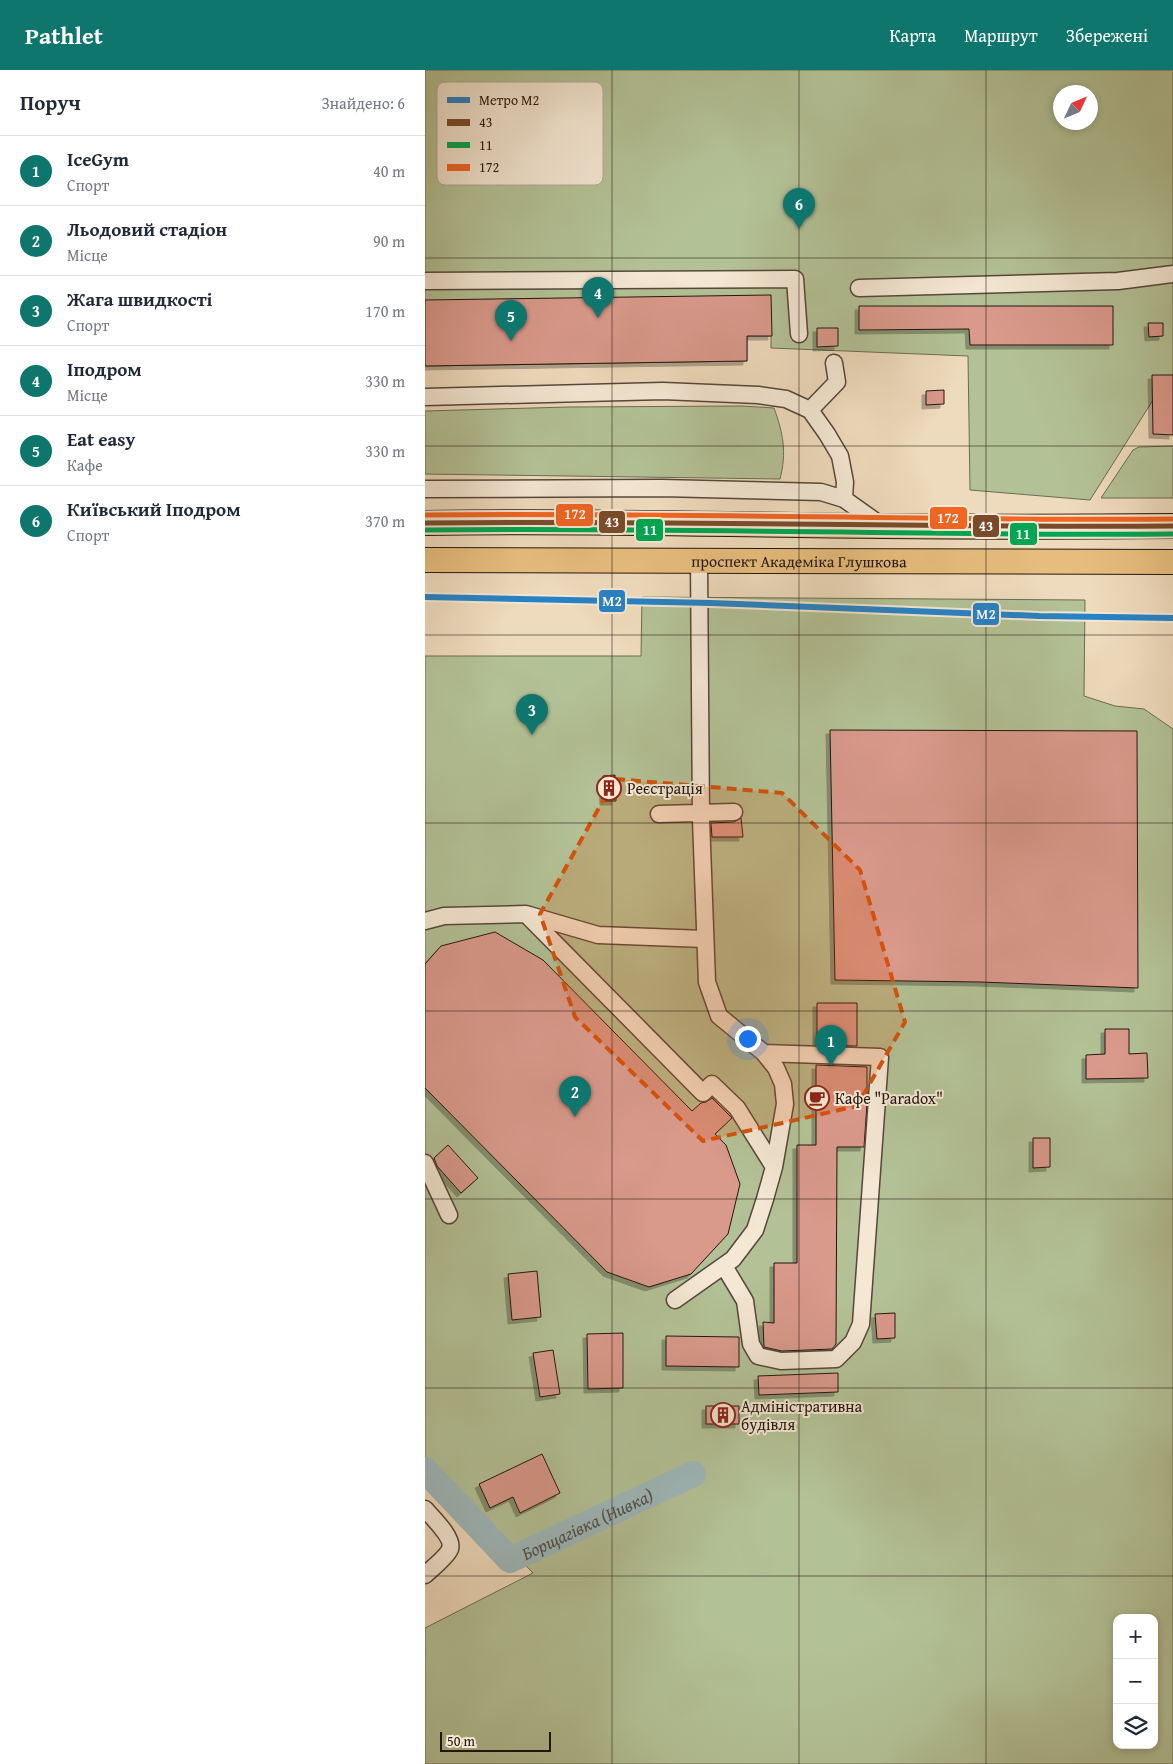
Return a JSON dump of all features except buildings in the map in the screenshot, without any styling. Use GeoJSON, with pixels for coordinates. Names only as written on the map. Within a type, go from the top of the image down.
{"type":"FeatureCollection","features":[{"type":"Feature","properties":{"kind":"highway"},"geometry":{"type":"LineString","coordinates":[[425,523],[699,522],[881,526],[1173,526]]}},
{"type":"Feature","properties":{"kind":"highway","name":"проспект Академіка Глушкова"},"geometry":{"type":"LineString","coordinates":[[425,560],[1173,562]]}},
{"type":"Feature","properties":{"kind":"lane"},"geometry":{"type":"LineString","coordinates":[[859,288],[1118,281],[1173,274]]}},
{"type":"Feature","properties":{"kind":"lane"},"geometry":{"type":"LineString","coordinates":[[425,281],[795,279],[799,334]]}},
{"type":"Feature","properties":{"kind":"lane"},"geometry":{"type":"LineString","coordinates":[[810,410],[837,382],[835,363]]}},
{"type":"Feature","properties":{"kind":"lane"},"geometry":{"type":"LineString","coordinates":[[425,397],[663,392],[759,395],[786,399],[810,410],[840,456],[845,482],[844,499]]}},
{"type":"Feature","properties":{"kind":"lane"},"geometry":{"type":"LineString","coordinates":[[425,489],[662,488],[821,492],[844,499],[881,526]]}},
{"type":"Feature","properties":{"kind":"lane"},"geometry":{"type":"LineString","coordinates":[[675,1300],[733,1259],[755,1230],[773,1167],[785,1104],[783,1084],[777,1068],[765,1053],[719,1016],[707,982],[701,813],[699,561]]}},
{"type":"Feature","properties":{"kind":"lane"},"geometry":{"type":"LineString","coordinates":[[659,814],[734,812]]}},
{"type":"Feature","properties":{"kind":"lane"},"geometry":{"type":"LineString","coordinates":[[425,921],[444,916],[526,914],[598,935],[705,939]]}},
{"type":"Feature","properties":{"kind":"lane"},"geometry":{"type":"LineString","coordinates":[[526,914],[703,1093],[712,1084],[737,1108],[773,1167]]}},
{"type":"Feature","properties":{"kind":"lane"},"geometry":{"type":"LineString","coordinates":[[724,1266],[745,1301],[751,1344],[758,1356],[781,1362],[836,1359],[853,1342],[861,1324],[880,1057],[765,1053]]}},
{"type":"Feature","properties":{"kind":"lane"},"geometry":{"type":"LineString","coordinates":[[425,1163],[449,1215]]}},
{"type":"Feature","properties":{"kind":"lane"},"geometry":{"type":"LineString","coordinates":[[425,1509],[447,1535],[450,1549],[425,1575]]}},
{"type":"Feature","properties":{"kind":"highlighted area"},"geometry":{"type":"Polygon","coordinates":[[[615,779],[782,793],[860,870],[905,1022],[857,1106],[703,1141],[575,1017],[540,914],[615,779]]]}},
{"type":"Feature","properties":{"kind":"green space"},"geometry":{"type":"Polygon","coordinates":[[[425,70],[1173,70],[1173,375],[1153,400],[1090,500],[970,490],[968,356],[771,348],[771,336],[747,336],[747,361],[425,366],[425,70]]]}},
{"type":"Feature","properties":{"kind":"green space"},"geometry":{"type":"Polygon","coordinates":[[[743,406],[774,408],[780,426],[784,451],[780,479],[425,474],[425,411],[568,407],[743,406]]]}},
{"type":"Feature","properties":{"kind":"green space"},"geometry":{"type":"Polygon","coordinates":[[[1173,446],[1173,498],[1101,498],[1133,450],[1139,447],[1173,446]]]}},
{"type":"Feature","properties":{"kind":"green space"},"geometry":{"type":"Polygon","coordinates":[[[642,597],[1085,600],[1084,696],[1115,706],[1144,709],[1173,729],[1173,1764],[425,1764],[425,1628],[533,1573],[425,1461],[425,656],[641,656],[642,597]]]}},
{"type":"Feature","properties":{"kind":"waterway","name":"Борщагівка (Нивка)"},"geometry":{"type":"LineString","coordinates":[[425,1470],[510,1560],[693,1474]]}},
{"type":"Feature","properties":{"kind":"metro line","name":"M2"},"geometry":{"type":"LineString","coordinates":[[425,597],[711,603],[1039,616],[1173,618]]}},
{"type":"Feature","properties":{"kind":"transit line","name":"172"},"geometry":{"type":"LineString","coordinates":[[425,515],[1173,519]]}},
{"type":"Feature","properties":{"kind":"transit line","name":"43"},"geometry":{"type":"LineString","coordinates":[[425,523],[612,522],[1173,526]]}},
{"type":"Feature","properties":{"kind":"transit line","name":"11"},"geometry":{"type":"LineString","coordinates":[[425,530],[1173,534]]}},
{"type":"Feature","properties":{"kind":"place","name":"Київський Іподром"},"geometry":{"type":"Point","coordinates":[799,229]}},
{"type":"Feature","properties":{"kind":"place","name":"Іподром"},"geometry":{"type":"Point","coordinates":[598,318]}},
{"type":"Feature","properties":{"kind":"place","name":"Eat easy"},"geometry":{"type":"Point","coordinates":[511,341]}},
{"type":"Feature","properties":{"kind":"place","name":"Жага швидкості"},"geometry":{"type":"Point","coordinates":[532,735]}},
{"type":"Feature","properties":{"kind":"place","name":"Реєстрація"},"geometry":{"type":"Point","coordinates":[609,788]}},
{"type":"Feature","properties":{"kind":"place","name":"IceGym"},"geometry":{"type":"Point","coordinates":[831,1066]}},
{"type":"Feature","properties":{"kind":"place","name":"Кафе \"Paradox\""},"geometry":{"type":"Point","coordinates":[817,1098]}},
{"type":"Feature","properties":{"kind":"place","name":"Льодовий стадіон"},"geometry":{"type":"Point","coordinates":[575,1117]}},
{"type":"Feature","properties":{"kind":"place","name":"Адміністративна будівля"},"geometry":{"type":"Point","coordinates":[723,1415]}}]}
